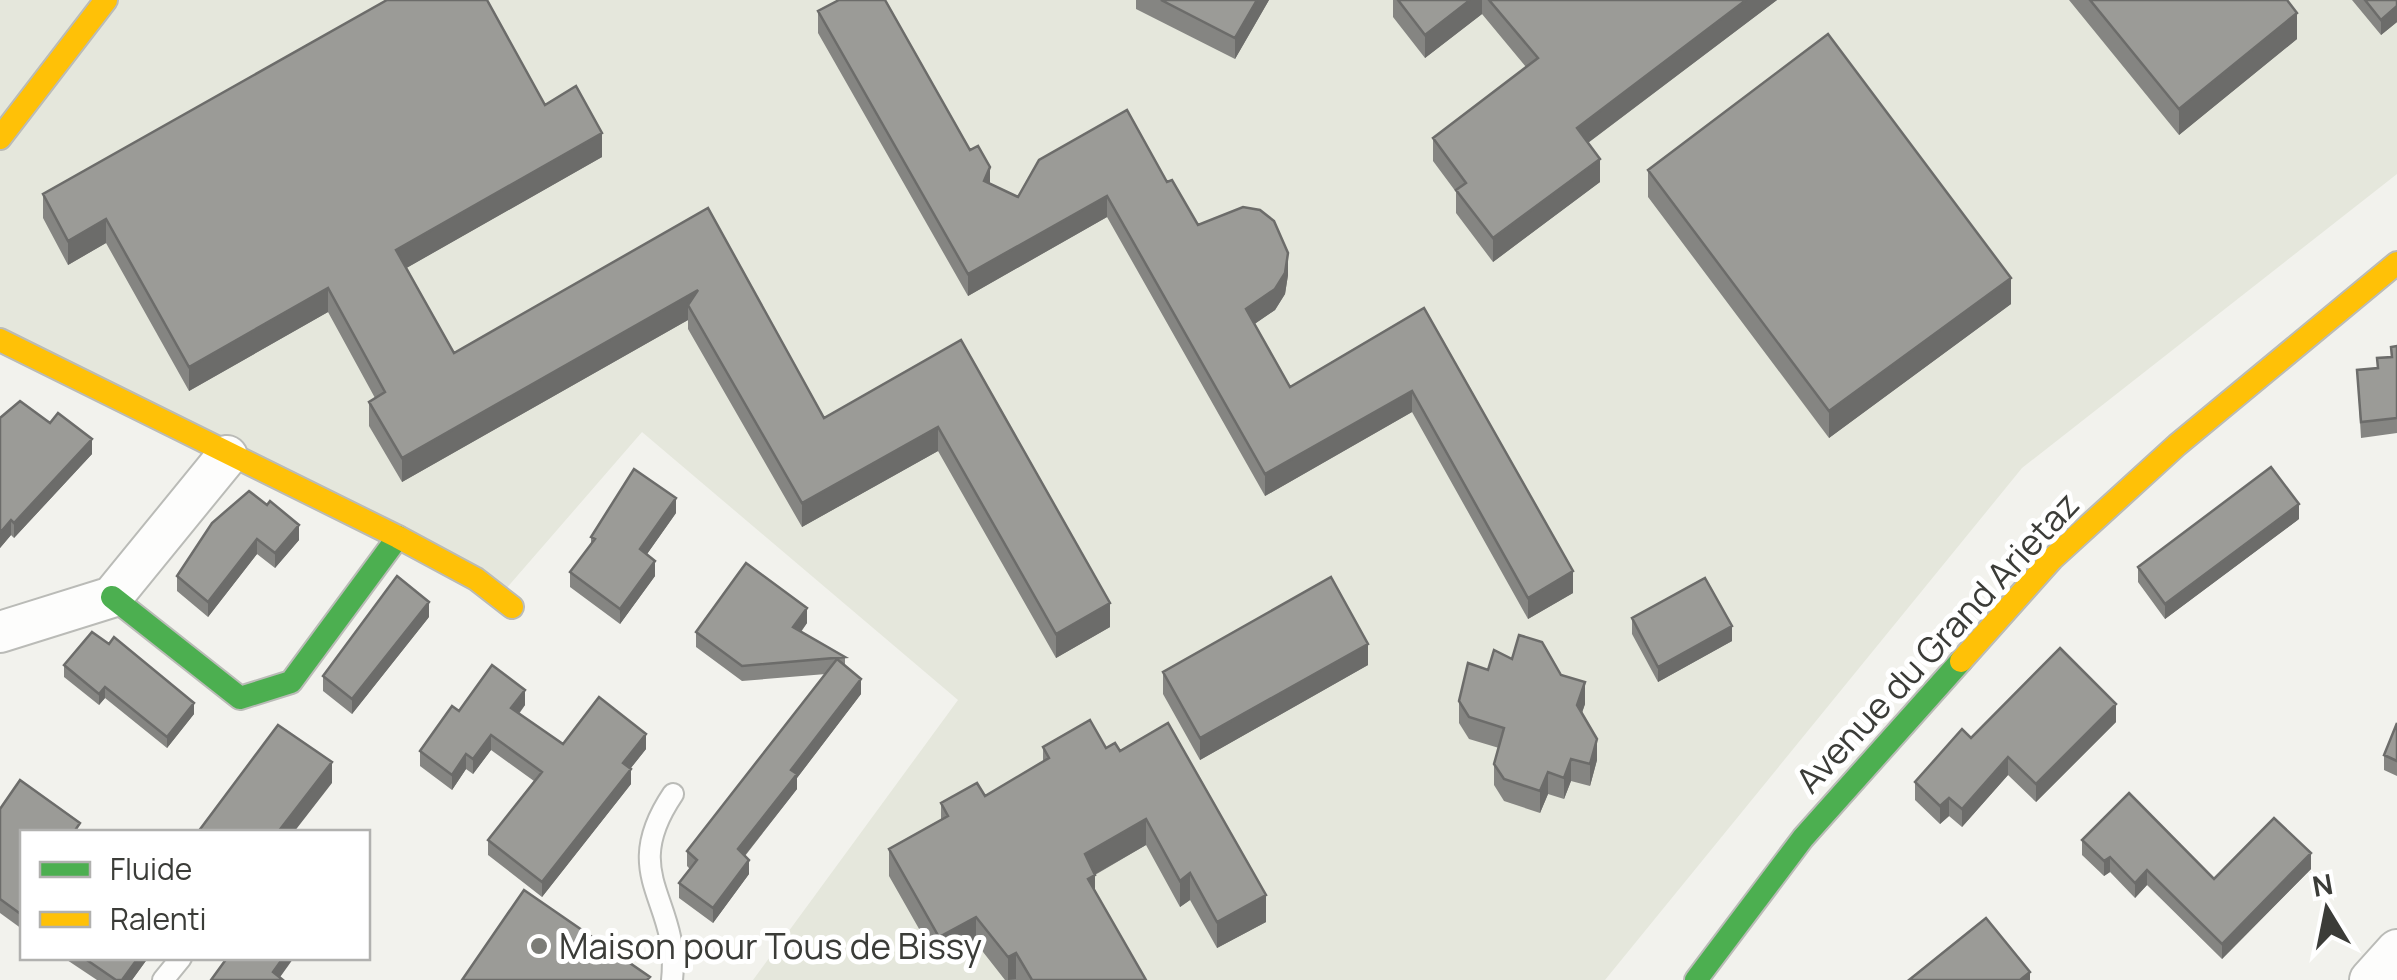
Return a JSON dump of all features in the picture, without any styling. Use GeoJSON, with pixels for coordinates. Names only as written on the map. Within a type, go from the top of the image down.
{"type":"FeatureCollection","features":[{"type":"Feature","properties":{"kind":"street"},"geometry":{"type":"LineString","coordinates":[[0,138],[106,0]]}},
{"type":"Feature","properties":{"kind":"street","name":"Avenue du Grand Arietaz"},"geometry":{"type":"LineString","coordinates":[[1696,980],[1804,838],[2052,560],[2178,445],[2397,263]]}},
{"type":"Feature","properties":{"kind":"street"},"geometry":{"type":"LineString","coordinates":[[0,340],[227,456],[398,536],[476,579],[512,606]]}},
{"type":"Feature","properties":{"kind":"street"},"geometry":{"type":"LineString","coordinates":[[0,632],[112,596],[227,456]]}},
{"type":"Feature","properties":{"kind":"street"},"geometry":{"type":"LineString","coordinates":[[112,596],[240,698],[266,694],[291,682],[398,536]]}},
{"type":"Feature","properties":{"kind":"street"},"geometry":{"type":"LineString","coordinates":[[2370,980],[2397,950]]}},
{"type":"Feature","properties":{"kind":"lane"},"geometry":{"type":"LineString","coordinates":[[672,980],[670,929],[654,891],[648,856],[653,825],[673,794]]}},
{"type":"Feature","properties":{"kind":"lane"},"geometry":{"type":"LineString","coordinates":[[163,980],[179,960]]}},
{"type":"Feature","properties":{"kind":"shaded area"},"geometry":{"type":"Polygon","coordinates":[[[0,0],[2397,0],[2397,174],[2022,468],[1605,980],[753,980],[958,700],[642,432],[499,597],[0,354],[0,0]]]}},
{"type":"Feature","properties":{"kind":"building"},"geometry":{"type":"Polygon","coordinates":[[[387,0],[487,0],[545,105],[576,86],[602,133],[396,250],[454,353],[708,208],[824,418],[961,340],[1110,603],[1056,634],[938,427],[802,503],[688,305],[698,290],[402,458],[369,402],[385,392],[328,288],[189,367],[106,219],[68,241],[43,194],[387,0]]]}},
{"type":"Feature","properties":{"kind":"building"},"geometry":{"type":"Polygon","coordinates":[[[839,0],[885,0],[970,150],[978,146],[990,167],[984,181],[1018,197],[1039,160],[1127,110],[1167,182],[1172,180],[1198,225],[1243,207],[1260,210],[1274,221],[1288,253],[1285,273],[1275,289],[1246,309],[1290,387],[1424,308],[1573,571],[1528,598],[1412,391],[1265,474],[1107,196],[968,274],[818,11],[839,0]]]}},
{"type":"Feature","properties":{"kind":"building"},"geometry":{"type":"Polygon","coordinates":[[[1161,0],[1257,0],[1235,38],[1161,0]]]}},
{"type":"Feature","properties":{"kind":"building"},"geometry":{"type":"Polygon","coordinates":[[[1398,0],[1470,0],[1425,35],[1398,0]]]}},
{"type":"Feature","properties":{"kind":"building"},"geometry":{"type":"Polygon","coordinates":[[[1489,0],[1746,0],[1577,128],[1600,159],[1493,238],[1456,190],[1466,183],[1433,138],[1538,58],[1489,0]]]}},
{"type":"Feature","properties":{"kind":"building"},"geometry":{"type":"Polygon","coordinates":[[[2090,0],[2287,0],[2297,13],[2179,109],[2090,0]]]}},
{"type":"Feature","properties":{"kind":"building"},"geometry":{"type":"Polygon","coordinates":[[[2365,0],[2397,0],[2397,6],[2381,20],[2365,0]]]}},
{"type":"Feature","properties":{"kind":"building"},"geometry":{"type":"Polygon","coordinates":[[[1828,34],[2011,278],[1829,411],[1648,170],[1828,34]]]}},
{"type":"Feature","properties":{"kind":"building"},"geometry":{"type":"Polygon","coordinates":[[[2397,346],[2397,418],[2361,422],[2357,370],[2378,368],[2377,358],[2392,357],[2391,347],[2397,346]]]}},
{"type":"Feature","properties":{"kind":"building"},"geometry":{"type":"Polygon","coordinates":[[[20,401],[50,423],[58,413],[92,439],[14,523],[11,520],[0,533],[0,418],[20,401]]]}},
{"type":"Feature","properties":{"kind":"building"},"geometry":{"type":"Polygon","coordinates":[[[2271,467],[2299,504],[2165,604],[2138,567],[2271,467]]]}},
{"type":"Feature","properties":{"kind":"building"},"geometry":{"type":"Polygon","coordinates":[[[634,469],[676,498],[640,549],[655,561],[620,609],[570,572],[595,539],[591,537],[634,469]]]}},
{"type":"Feature","properties":{"kind":"building"},"geometry":{"type":"Polygon","coordinates":[[[249,491],[267,505],[270,501],[299,525],[275,553],[257,539],[208,602],[177,576],[212,523],[249,491]]]}},
{"type":"Feature","properties":{"kind":"building"},"geometry":{"type":"Polygon","coordinates":[[[746,563],[807,608],[793,627],[845,657],[742,666],[696,632],[746,563]]]}},
{"type":"Feature","properties":{"kind":"building"},"geometry":{"type":"Polygon","coordinates":[[[397,576],[429,602],[352,699],[323,676],[397,576]]]}},
{"type":"Feature","properties":{"kind":"building"},"geometry":{"type":"Polygon","coordinates":[[[1331,577],[1368,644],[1200,738],[1163,672],[1331,577]]]}},
{"type":"Feature","properties":{"kind":"building"},"geometry":{"type":"Polygon","coordinates":[[[1705,578],[1732,626],[1658,667],[1632,618],[1705,578]]]}},
{"type":"Feature","properties":{"kind":"building"},"geometry":{"type":"Polygon","coordinates":[[[92,632],[109,644],[114,637],[194,703],[167,737],[105,687],[99,694],[64,665],[92,632]]]}},
{"type":"Feature","properties":{"kind":"building"},"geometry":{"type":"Polygon","coordinates":[[[1519,635],[1542,642],[1561,675],[1585,682],[1577,705],[1597,739],[1590,764],[1571,759],[1564,778],[1548,772],[1540,791],[1504,779],[1494,764],[1504,728],[1469,717],[1459,701],[1468,663],[1488,670],[1494,650],[1512,659],[1519,635]]]}},
{"type":"Feature","properties":{"kind":"building"},"geometry":{"type":"Polygon","coordinates":[[[2060,648],[2116,704],[2036,784],[2008,757],[1962,809],[1949,798],[1940,806],[1915,782],[1962,729],[1971,738],[2060,648]]]}},
{"type":"Feature","properties":{"kind":"building"},"geometry":{"type":"Polygon","coordinates":[[[837,659],[861,679],[791,770],[797,774],[738,849],[749,860],[713,908],[679,883],[697,860],[687,851],[837,659]]]}},
{"type":"Feature","properties":{"kind":"building"},"geometry":{"type":"Polygon","coordinates":[[[492,665],[525,690],[511,708],[563,744],[599,697],[646,734],[623,763],[631,769],[542,882],[488,840],[542,772],[491,735],[473,759],[466,754],[452,775],[420,751],[452,706],[459,711],[492,665]]]}},
{"type":"Feature","properties":{"kind":"building"},"geometry":{"type":"Polygon","coordinates":[[[1090,720],[1106,748],[1115,743],[1120,751],[1168,723],[1266,895],[1217,922],[1190,873],[1180,881],[1146,819],[1085,854],[1095,875],[1088,879],[1146,980],[1032,980],[1016,953],[1008,957],[976,917],[939,937],[889,849],[948,816],[941,803],[977,783],[985,796],[1049,758],[1043,747],[1090,720]]]}},
{"type":"Feature","properties":{"kind":"building"},"geometry":{"type":"Polygon","coordinates":[[[2397,723],[2397,761],[2384,755],[2397,723]]]}},
{"type":"Feature","properties":{"kind":"building"},"geometry":{"type":"Polygon","coordinates":[[[278,725],[332,762],[280,830],[199,830],[278,725]]]}},
{"type":"Feature","properties":{"kind":"building"},"geometry":{"type":"Polygon","coordinates":[[[20,780],[80,823],[75,830],[20,830],[20,914],[0,899],[0,809],[20,780]]]}},
{"type":"Feature","properties":{"kind":"building"},"geometry":{"type":"Polygon","coordinates":[[[2129,793],[2214,879],[2274,818],[2311,853],[2222,944],[2147,870],[2135,883],[2110,857],[2104,861],[2082,840],[2129,793]]]}},
{"type":"Feature","properties":{"kind":"building","name":"Maison pour Tous de Bissy"},"geometry":{"type":"Polygon","coordinates":[[[524,890],[650,977],[462,980],[524,890]]]}},
{"type":"Feature","properties":{"kind":"building"},"geometry":{"type":"Polygon","coordinates":[[[1986,918],[2030,972],[2020,980],[1909,980],[1986,918]]]}},
{"type":"Feature","properties":{"kind":"building"},"geometry":{"type":"Polygon","coordinates":[[[87,960],[137,960],[122,980],[87,960]]]}},
{"type":"Feature","properties":{"kind":"building"},"geometry":{"type":"Polygon","coordinates":[[[226,960],[282,960],[273,972],[283,980],[211,980],[226,960]]]}},
{"type":"Feature","properties":{"kind":"traffic: fast"},"geometry":{"type":"LineString","coordinates":[[112,597],[240,698],[291,682],[398,537]]}},
{"type":"Feature","properties":{"kind":"traffic: fast"},"geometry":{"type":"LineString","coordinates":[[1696,980],[1803,838],[1961,661]]}},
{"type":"Feature","properties":{"kind":"traffic: slow"},"geometry":{"type":"LineString","coordinates":[[0,138],[106,0]]}},
{"type":"Feature","properties":{"kind":"traffic: slow"},"geometry":{"type":"LineString","coordinates":[[1961,661],[2052,559],[2177,445],[2397,263]]}},
{"type":"Feature","properties":{"kind":"traffic: slow"},"geometry":{"type":"LineString","coordinates":[[0,340],[398,537],[476,579],[512,607]]}},
{"type":"Feature","properties":{"kind":"place","name":"Maison pour Tous de Bissy"},"geometry":{"type":"Point","coordinates":[539,946]}}]}
